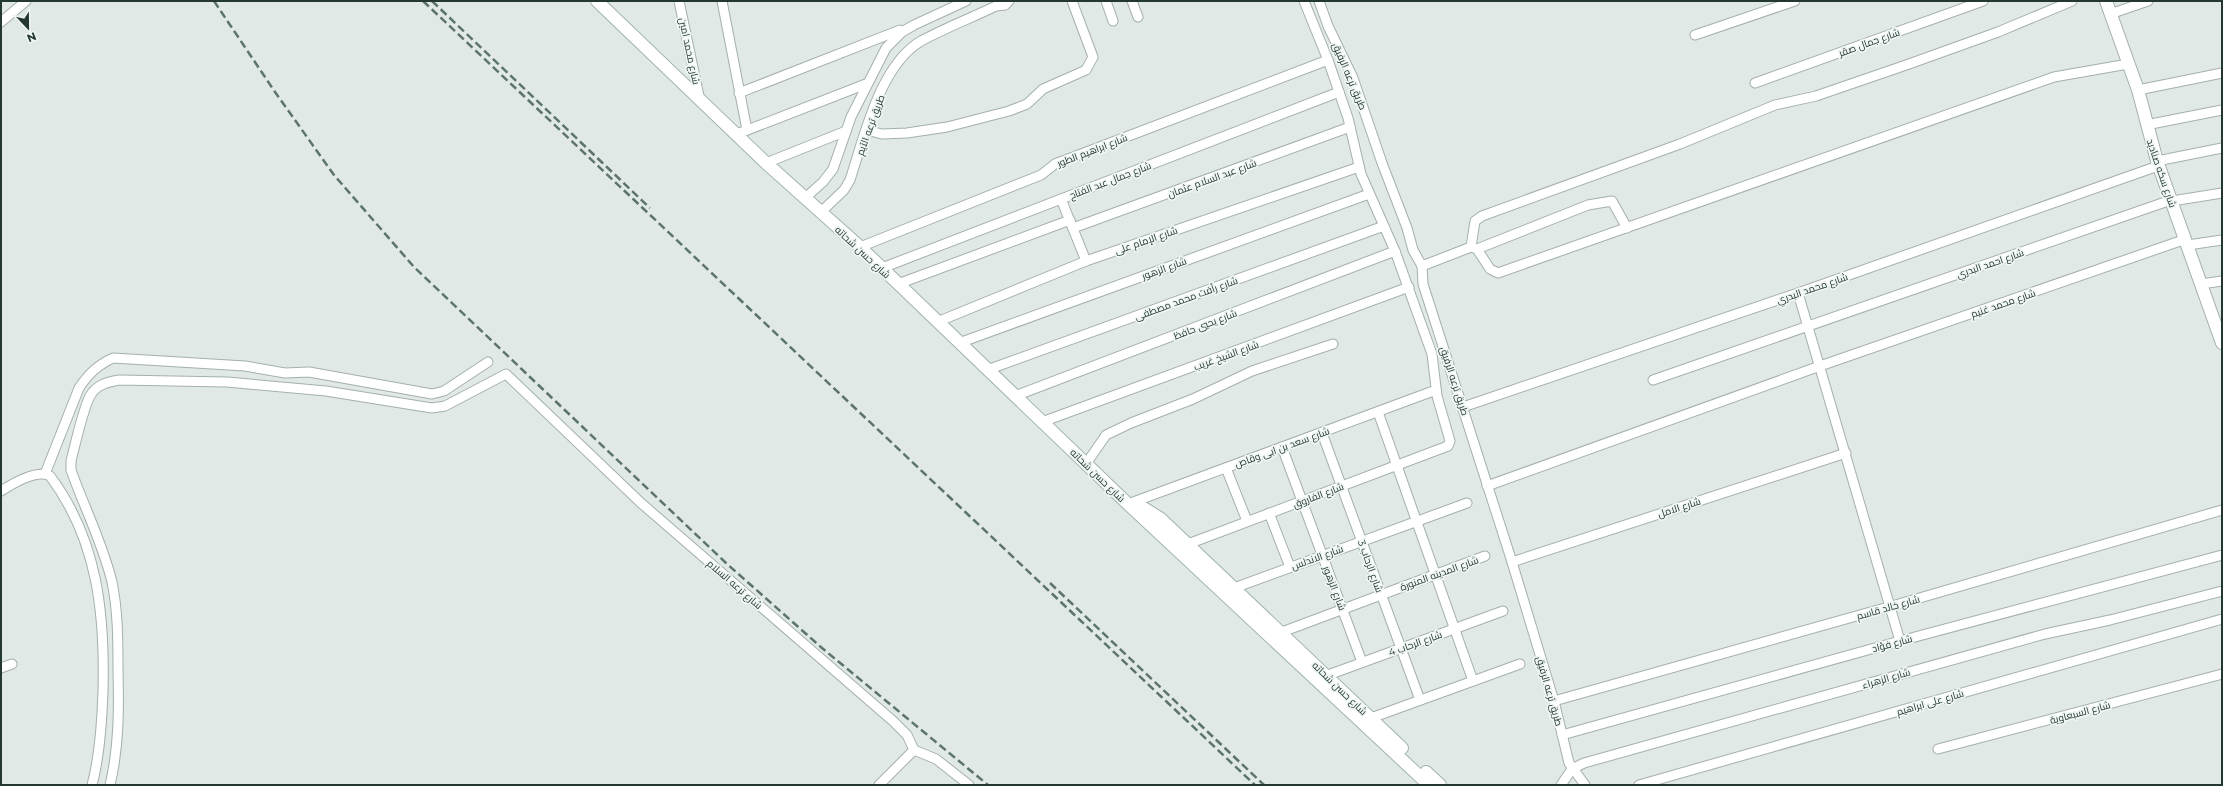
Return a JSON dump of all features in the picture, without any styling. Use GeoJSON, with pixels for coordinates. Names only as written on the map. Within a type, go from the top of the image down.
{"type":"FeatureCollection","features":[{"type":"Feature","properties":{"kind":"main road","name":"شارع حسن شحاته"},"geometry":{"type":"LineString","coordinates":[[597,1],[700,101],[742,132],[766,163],[860,247],[1128,504],[1429,785]]}},
{"type":"Feature","properties":{"kind":"main road","name":"شارع سكه صناديد"},"geometry":{"type":"LineString","coordinates":[[2106,1],[2138,90],[2146,125],[2158,163],[2187,242],[2200,284],[2219,325],[2222,344]]}},
{"type":"Feature","properties":{"kind":"main road","name":"شارع حسن شحاته"},"geometry":{"type":"LineString","coordinates":[[1128,504],[1154,513],[1328,675],[1440,785]]}},
{"type":"Feature","properties":{"kind":"street"},"geometry":{"type":"LineString","coordinates":[[1,22],[26,1]]}},
{"type":"Feature","properties":{"kind":"street","name":"شارع محمد امين"},"geometry":{"type":"LineString","coordinates":[[679,1],[700,101]]}},
{"type":"Feature","properties":{"kind":"street"},"geometry":{"type":"LineString","coordinates":[[722,1],[740,93],[742,132],[866,84]]}},
{"type":"Feature","properties":{"kind":"street","name":"طريق ترعه الآيم"},"geometry":{"type":"LineString","coordinates":[[806,198],[823,182],[833,169],[846,131],[866,84],[886,48],[902,32],[914,24],[966,1]]}},
{"type":"Feature","properties":{"kind":"street","name":"طريق ترعه الآيم"},"geometry":{"type":"LineString","coordinates":[[821,212],[844,190],[850,180],[866,130],[880,95],[897,64],[913,47],[921,41],[996,6],[1004,5],[1009,1]]}},
{"type":"Feature","properties":{"kind":"street"},"geometry":{"type":"LineString","coordinates":[[866,130],[882,134],[907,133],[947,127],[1009,111],[1027,104],[1043,89],[1086,70],[1093,57],[1072,1]]}},
{"type":"Feature","properties":{"kind":"street"},"geometry":{"type":"LineString","coordinates":[[1106,1],[1113,20]]}},
{"type":"Feature","properties":{"kind":"street"},"geometry":{"type":"LineString","coordinates":[[1132,1],[1138,17]]}},
{"type":"Feature","properties":{"kind":"street","name":"طريق ترعه الرفيق"},"geometry":{"type":"LineString","coordinates":[[1304,1],[1328,60],[1339,92],[1350,127],[1359,167],[1409,287],[1434,361],[1436,390],[1450,436],[1448,446]]}},
{"type":"Feature","properties":{"kind":"street","name":"طريق ترعه الرفيق"},"geometry":{"type":"LineString","coordinates":[[1319,1],[1328,26],[1353,78],[1407,228],[1413,250],[1422,266],[1423,284],[1512,562],[1554,701],[1565,750],[1572,769],[1585,785]]}},
{"type":"Feature","properties":{"kind":"street"},"geometry":{"type":"LineString","coordinates":[[1695,35],[1794,1]]}},
{"type":"Feature","properties":{"kind":"street","name":"شارع جمال صقر"},"geometry":{"type":"LineString","coordinates":[[1755,83],[1983,1]]}},
{"type":"Feature","properties":{"kind":"street"},"geometry":{"type":"LineString","coordinates":[[2072,1],[1998,32],[1909,64],[1816,96],[1775,105],[1680,144],[1482,216],[1475,221],[1474,248],[1490,269],[1498,273],[2054,77],[2128,64]]}},
{"type":"Feature","properties":{"kind":"street"},"geometry":{"type":"LineString","coordinates":[[2110,14],[2148,1]]}},
{"type":"Feature","properties":{"kind":"street"},"geometry":{"type":"LineString","coordinates":[[740,93],[914,24]]}},
{"type":"Feature","properties":{"kind":"street","name":"شارع ابراهيم الطور"},"geometry":{"type":"LineString","coordinates":[[860,247],[1041,175],[1055,164],[1328,60]]}},
{"type":"Feature","properties":{"kind":"street"},"geometry":{"type":"LineString","coordinates":[[2138,90],[2222,73]]}},
{"type":"Feature","properties":{"kind":"street","name":"شارع جمال عبد الفتاح"},"geometry":{"type":"LineString","coordinates":[[882,268],[1339,92]]}},
{"type":"Feature","properties":{"kind":"street"},"geometry":{"type":"LineString","coordinates":[[2146,125],[2222,110]]}},
{"type":"Feature","properties":{"kind":"street","name":"شارع عبد السلام عثمان"},"geometry":{"type":"LineString","coordinates":[[898,284],[1350,127]]}},
{"type":"Feature","properties":{"kind":"street"},"geometry":{"type":"LineString","coordinates":[[766,163],[846,131]]}},
{"type":"Feature","properties":{"kind":"street","name":"شارع محمد البدري"},"geometry":{"type":"LineString","coordinates":[[1463,407],[1798,293],[2158,163],[2222,148]]}},
{"type":"Feature","properties":{"kind":"street","name":"شارع الإمام على"},"geometry":{"type":"LineString","coordinates":[[937,322],[1086,261],[1359,167]]}},
{"type":"Feature","properties":{"kind":"street","name":"شارع احمد البدري"},"geometry":{"type":"LineString","coordinates":[[1653,380],[2171,200],[2222,192]]}},
{"type":"Feature","properties":{"kind":"street","name":"شارع الزهور"},"geometry":{"type":"LineString","coordinates":[[959,342],[1369,194]]}},
{"type":"Feature","properties":{"kind":"street"},"geometry":{"type":"LineString","coordinates":[[1061,199],[1086,261]]}},
{"type":"Feature","properties":{"kind":"street"},"geometry":{"type":"LineString","coordinates":[[1422,266],[1588,205],[1612,201],[1627,228]]}},
{"type":"Feature","properties":{"kind":"street","name":"شارع رأفت محمد مصطفى"},"geometry":{"type":"LineString","coordinates":[[987,370],[1384,226]]}},
{"type":"Feature","properties":{"kind":"street","name":"شارع محمد غنيم"},"geometry":{"type":"LineString","coordinates":[[1487,486],[1820,366],[2187,242],[2222,240]]}},
{"type":"Feature","properties":{"kind":"street","name":"شارع يحيي حافظ"},"geometry":{"type":"LineString","coordinates":[[1015,396],[1395,251]]}},
{"type":"Feature","properties":{"kind":"street"},"geometry":{"type":"LineString","coordinates":[[2200,284],[2222,281]]}},
{"type":"Feature","properties":{"kind":"street","name":"شارع الشيخ غريب"},"geometry":{"type":"LineString","coordinates":[[1042,422],[1409,287]]}},
{"type":"Feature","properties":{"kind":"street"},"geometry":{"type":"LineString","coordinates":[[1798,293],[1892,606],[1900,641]]}},
{"type":"Feature","properties":{"kind":"street"},"geometry":{"type":"LineString","coordinates":[[1086,464],[1106,435],[1131,423],[1193,399],[1252,371],[1333,344]]}},
{"type":"Feature","properties":{"kind":"street"},"geometry":{"type":"LineString","coordinates":[[45,474],[79,388],[88,375],[99,365],[113,358],[245,366],[285,373],[309,372],[432,394],[444,391],[488,362]]}},
{"type":"Feature","properties":{"kind":"street","name":"شارع ترعه السلام"},"geometry":{"type":"LineString","coordinates":[[110,785],[116,752],[119,719],[116,616],[112,582],[71,470],[72,457],[90,396],[98,387],[107,382],[119,380],[228,382],[326,391],[432,408],[445,406],[506,374],[641,503],[893,721],[907,735],[914,750]]}},
{"type":"Feature","properties":{"kind":"street","name":"شارع سعد بن ابى وقاص"},"geometry":{"type":"LineString","coordinates":[[1128,504],[1436,390]]}},
{"type":"Feature","properties":{"kind":"street"},"geometry":{"type":"LineString","coordinates":[[1378,412],[1473,681]]}},
{"type":"Feature","properties":{"kind":"street","name":"شارع الرحاب 3"},"geometry":{"type":"LineString","coordinates":[[1322,433],[1420,700]]}},
{"type":"Feature","properties":{"kind":"street","name":"شارع الفاروق"},"geometry":{"type":"LineString","coordinates":[[1188,544],[1448,446]]}},
{"type":"Feature","properties":{"kind":"street","name":"شارع الزهور"},"geometry":{"type":"LineString","coordinates":[[1282,447],[1362,662]]}},
{"type":"Feature","properties":{"kind":"street","name":"شارع الامل"},"geometry":{"type":"LineString","coordinates":[[1512,562],[1846,453]]}},
{"type":"Feature","properties":{"kind":"street"},"geometry":{"type":"LineString","coordinates":[[1226,468],[1247,521]]}},
{"type":"Feature","properties":{"kind":"street"},"geometry":{"type":"LineString","coordinates":[[1,490],[21,479],[45,474],[52,479],[78,527],[93,570],[101,601],[104,637],[102,720],[96,770],[92,785]]}},
{"type":"Feature","properties":{"kind":"street","name":"شارع الاندلس"},"geometry":{"type":"LineString","coordinates":[[1234,588],[1290,566],[1467,503]]}},
{"type":"Feature","properties":{"kind":"street","name":"شارع خالد قاسم"},"geometry":{"type":"LineString","coordinates":[[1554,701],[1892,606],[2222,510]]}},
{"type":"Feature","properties":{"kind":"street"},"geometry":{"type":"LineString","coordinates":[[1269,513],[1290,566]]}},
{"type":"Feature","properties":{"kind":"street","name":"شارع فؤاد"},"geometry":{"type":"LineString","coordinates":[[1562,735],[1900,641],[2222,555]]}},
{"type":"Feature","properties":{"kind":"street","name":"شارع المدينه المنورة"},"geometry":{"type":"LineString","coordinates":[[1282,632],[1485,556]]}},
{"type":"Feature","properties":{"kind":"street","name":"شارع الزهراء"},"geometry":{"type":"LineString","coordinates":[[1572,769],[1584,763],[2039,636],[2110,620],[2222,591]]}},
{"type":"Feature","properties":{"kind":"street","name":"شارع الرحاب 4"},"geometry":{"type":"LineString","coordinates":[[1328,675],[1503,610]]}},
{"type":"Feature","properties":{"kind":"street","name":"شارع على ابراهيم"},"geometry":{"type":"LineString","coordinates":[[1639,785],[2222,619]]}},
{"type":"Feature","properties":{"kind":"street"},"geometry":{"type":"LineString","coordinates":[[1,668],[12,664]]}},
{"type":"Feature","properties":{"kind":"street"},"geometry":{"type":"LineString","coordinates":[[1372,718],[1520,664]]}},
{"type":"Feature","properties":{"kind":"street","name":"شارع السبعاوية"},"geometry":{"type":"LineString","coordinates":[[1938,749],[2222,674]]}},
{"type":"Feature","properties":{"kind":"street"},"geometry":{"type":"LineString","coordinates":[[879,785],[914,750],[931,755],[969,785]]}},
{"type":"Feature","properties":{"kind":"street"},"geometry":{"type":"LineString","coordinates":[[1561,785],[1572,769]]}},
{"type":"Feature","properties":{"kind":"railway"},"geometry":{"type":"LineString","coordinates":[[214,1],[275,92],[334,175],[414,267],[726,563],[822,648],[988,785]]}},
{"type":"Feature","properties":{"kind":"railway"},"geometry":{"type":"LineString","coordinates":[[423,1],[1255,785]]}},
{"type":"Feature","properties":{"kind":"railway"},"geometry":{"type":"LineString","coordinates":[[432,1],[650,208]]}},
{"type":"Feature","properties":{"kind":"railway"},"geometry":{"type":"LineString","coordinates":[[1050,583],[1264,785]]}}]}
